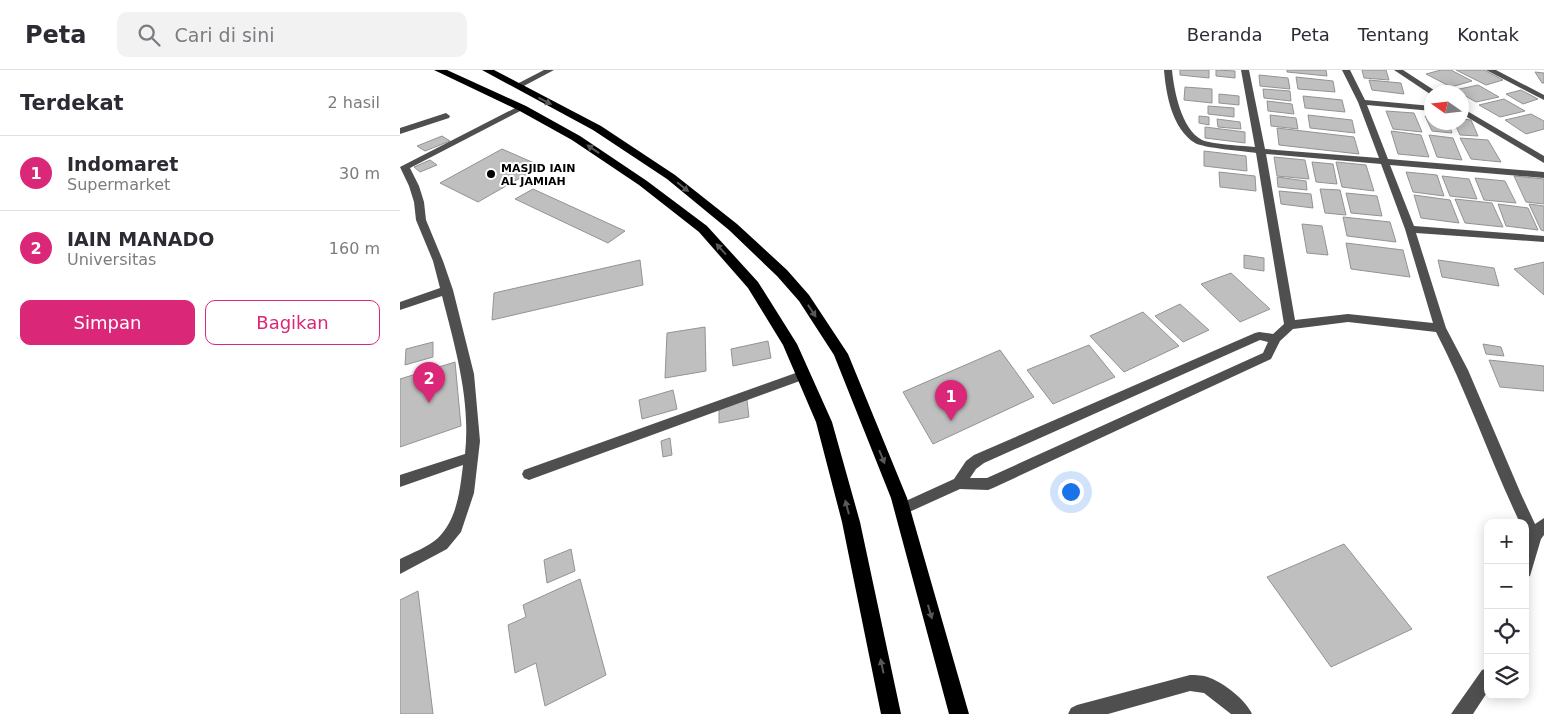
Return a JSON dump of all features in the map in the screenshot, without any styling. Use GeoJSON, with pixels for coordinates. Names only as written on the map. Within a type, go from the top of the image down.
{"type":"FeatureCollection","features":[{"type":"Feature","properties":{"kind":"highway"},"geometry":{"type":"LineString","coordinates":[[439,70],[522,108],[576,138],[644,183],[703,229],[753,285],[790,344],[824,422],[851,522],[891,714]]}},
{"type":"Feature","properties":{"kind":"highway"},"geometry":{"type":"LineString","coordinates":[[487,70],[597,128],[671,177],[733,227],[782,273],[804,298],[841,354],[902,509],[959,714]]}},
{"type":"Feature","properties":{"kind":"street"},"geometry":{"type":"LineString","coordinates":[[517,86],[550,70]]}},
{"type":"Feature","properties":{"kind":"street"},"geometry":{"type":"LineString","coordinates":[[1168,70],[1170,96],[1179,116],[1200,142],[1261,150],[1544,175]]}},
{"type":"Feature","properties":{"kind":"street"},"geometry":{"type":"LineString","coordinates":[[1245,70],[1261,150],[1290,325]]}},
{"type":"Feature","properties":{"kind":"street"},"geometry":{"type":"LineString","coordinates":[[1346,70],[1362,102],[1410,229],[1440,328],[1462,370],[1514,495],[1534,536]]}},
{"type":"Feature","properties":{"kind":"street"},"geometry":{"type":"LineString","coordinates":[[1398,70],[1424,86]]}},
{"type":"Feature","properties":{"kind":"street"},"geometry":{"type":"LineString","coordinates":[[1490,70],[1544,98]]}},
{"type":"Feature","properties":{"kind":"street"},"geometry":{"type":"LineString","coordinates":[[1362,102],[1424,108]]}},
{"type":"Feature","properties":{"kind":"street"},"geometry":{"type":"LineString","coordinates":[[400,567],[442,544],[456,526],[467,493],[472,432],[468,374],[447,290],[438,261],[420,220],[419,202],[414,186],[403,168],[522,108]]}},
{"type":"Feature","properties":{"kind":"street"},"geometry":{"type":"LineString","coordinates":[[1469,115],[1544,160]]}},
{"type":"Feature","properties":{"kind":"street"},"geometry":{"type":"LineString","coordinates":[[400,131],[446,116]]}},
{"type":"Feature","properties":{"kind":"street"},"geometry":{"type":"LineString","coordinates":[[1410,229],[1544,239]]}},
{"type":"Feature","properties":{"kind":"street"},"geometry":{"type":"LineString","coordinates":[[400,306],[447,290]]}},
{"type":"Feature","properties":{"kind":"street"},"geometry":{"type":"LineString","coordinates":[[902,509],[959,483],[988,484],[1267,356],[1274,347],[1275,339],[1290,325],[1348,318],[1440,328]]}},
{"type":"Feature","properties":{"kind":"street"},"geometry":{"type":"LineString","coordinates":[[959,483],[971,465],[979,459],[1259,336],[1275,339]]}},
{"type":"Feature","properties":{"kind":"street"},"geometry":{"type":"LineString","coordinates":[[529,474],[804,375]]}},
{"type":"Feature","properties":{"kind":"street"},"geometry":{"type":"LineString","coordinates":[[400,481],[470,457]]}},
{"type":"Feature","properties":{"kind":"street"},"geometry":{"type":"LineString","coordinates":[[1527,564],[1534,536],[1544,524]]}},
{"type":"Feature","properties":{"kind":"street"},"geometry":{"type":"LineString","coordinates":[[1460,714],[1465,711],[1484,682]]}},
{"type":"Feature","properties":{"kind":"street"},"geometry":{"type":"LineString","coordinates":[[1077,714],[1190,683],[1207,685],[1226,698],[1243,714]]}},
{"type":"Feature","properties":{"kind":"building"},"geometry":{"type":"Polygon","coordinates":[[[1180,70],[1209,70],[1209,78],[1180,75],[1180,70]]]}},
{"type":"Feature","properties":{"kind":"building"},"geometry":{"type":"Polygon","coordinates":[[[1216,70],[1235,71],[1235,78],[1216,76],[1216,70]]]}},
{"type":"Feature","properties":{"kind":"building"},"geometry":{"type":"Polygon","coordinates":[[[1287,70],[1326,70],[1327,76],[1287,72],[1287,70]]]}},
{"type":"Feature","properties":{"kind":"building"},"geometry":{"type":"Polygon","coordinates":[[[1362,70],[1386,70],[1389,80],[1364,78],[1362,70]]]}},
{"type":"Feature","properties":{"kind":"building"},"geometry":{"type":"Polygon","coordinates":[[[1441,70],[1451,70],[1472,81],[1458,85],[1447,85],[1426,74],[1441,70]]]}},
{"type":"Feature","properties":{"kind":"building"},"geometry":{"type":"Polygon","coordinates":[[[1456,70],[1484,70],[1503,80],[1486,85],[1456,70]]]}},
{"type":"Feature","properties":{"kind":"building"},"geometry":{"type":"Polygon","coordinates":[[[1535,72],[1544,73],[1544,83],[1542,83],[1535,72]]]}},
{"type":"Feature","properties":{"kind":"building"},"geometry":{"type":"Polygon","coordinates":[[[1259,75],[1288,78],[1290,89],[1260,86],[1259,75]]]}},
{"type":"Feature","properties":{"kind":"building"},"geometry":{"type":"Polygon","coordinates":[[[1296,77],[1333,81],[1335,92],[1298,89],[1296,77]]]}},
{"type":"Feature","properties":{"kind":"building"},"geometry":{"type":"Polygon","coordinates":[[[1369,80],[1401,83],[1404,94],[1372,90],[1369,80]]]}},
{"type":"Feature","properties":{"kind":"building"},"geometry":{"type":"Polygon","coordinates":[[[1478,85],[1499,97],[1476,102],[1469,98],[1469,87],[1478,85]]]}},
{"type":"Feature","properties":{"kind":"building"},"geometry":{"type":"Polygon","coordinates":[[[1185,87],[1212,89],[1212,103],[1184,100],[1185,87]]]}},
{"type":"Feature","properties":{"kind":"building"},"geometry":{"type":"Polygon","coordinates":[[[1263,89],[1290,91],[1291,101],[1264,98],[1263,89]]]}},
{"type":"Feature","properties":{"kind":"building"},"geometry":{"type":"Polygon","coordinates":[[[1521,90],[1538,99],[1523,104],[1506,94],[1521,90]]]}},
{"type":"Feature","properties":{"kind":"building"},"geometry":{"type":"Polygon","coordinates":[[[1219,94],[1239,96],[1239,105],[1219,103],[1219,94]]]}},
{"type":"Feature","properties":{"kind":"building"},"geometry":{"type":"Polygon","coordinates":[[[1303,96],[1342,100],[1345,112],[1305,108],[1303,96]]]}},
{"type":"Feature","properties":{"kind":"building"},"geometry":{"type":"Polygon","coordinates":[[[1504,99],[1525,111],[1500,117],[1479,105],[1504,99]]]}},
{"type":"Feature","properties":{"kind":"building"},"geometry":{"type":"Polygon","coordinates":[[[1267,101],[1292,104],[1294,114],[1268,111],[1267,101]]]}},
{"type":"Feature","properties":{"kind":"building"},"geometry":{"type":"Polygon","coordinates":[[[1208,106],[1234,108],[1234,117],[1208,114],[1208,106]]]}},
{"type":"Feature","properties":{"kind":"building"},"geometry":{"type":"Polygon","coordinates":[[[1386,111],[1414,113],[1422,132],[1393,129],[1386,111]]]}},
{"type":"Feature","properties":{"kind":"building"},"geometry":{"type":"Polygon","coordinates":[[[1531,114],[1544,121],[1544,129],[1526,134],[1505,120],[1531,114]]]}},
{"type":"Feature","properties":{"kind":"building"},"geometry":{"type":"Polygon","coordinates":[[[1270,115],[1296,118],[1298,129],[1271,126],[1270,115]]]}},
{"type":"Feature","properties":{"kind":"building"},"geometry":{"type":"Polygon","coordinates":[[[1308,115],[1352,120],[1355,133],[1310,128],[1308,115]]]}},
{"type":"Feature","properties":{"kind":"building"},"geometry":{"type":"Polygon","coordinates":[[[1199,116],[1209,117],[1209,125],[1199,123],[1199,116]]]}},
{"type":"Feature","properties":{"kind":"building"},"geometry":{"type":"Polygon","coordinates":[[[1217,119],[1240,122],[1241,129],[1218,127],[1217,119]]]}},
{"type":"Feature","properties":{"kind":"building"},"geometry":{"type":"Polygon","coordinates":[[[1469,120],[1471,120],[1478,136],[1460,135],[1458,130],[1469,130],[1469,120]]]}},
{"type":"Feature","properties":{"kind":"building"},"geometry":{"type":"Polygon","coordinates":[[[1205,127],[1245,132],[1245,143],[1205,138],[1205,127]]]}},
{"type":"Feature","properties":{"kind":"building"},"geometry":{"type":"Polygon","coordinates":[[[1277,128],[1354,137],[1359,154],[1279,145],[1277,128]]]}},
{"type":"Feature","properties":{"kind":"building"},"geometry":{"type":"Polygon","coordinates":[[[1451,130],[1452,133],[1432,131],[1451,130]]]}},
{"type":"Feature","properties":{"kind":"building"},"geometry":{"type":"Polygon","coordinates":[[[1391,131],[1421,135],[1429,157],[1398,154],[1391,131]]]}},
{"type":"Feature","properties":{"kind":"building"},"geometry":{"type":"Polygon","coordinates":[[[1429,135],[1453,138],[1462,160],[1437,157],[1429,135]]]}},
{"type":"Feature","properties":{"kind":"building"},"geometry":{"type":"Polygon","coordinates":[[[442,136],[450,141],[425,151],[417,146],[442,136]]]}},
{"type":"Feature","properties":{"kind":"building"},"geometry":{"type":"Polygon","coordinates":[[[1460,138],[1488,140],[1501,162],[1471,159],[1460,138]]]}},
{"type":"Feature","properties":{"kind":"building","name":"MASJID IAIN AL JAMIAH"},"geometry":{"type":"Polygon","coordinates":[[[502,149],[541,166],[478,202],[440,183],[502,149]]]}},
{"type":"Feature","properties":{"kind":"building"},"geometry":{"type":"Polygon","coordinates":[[[1204,151],[1246,156],[1247,171],[1204,166],[1204,151]]]}},
{"type":"Feature","properties":{"kind":"building"},"geometry":{"type":"Polygon","coordinates":[[[1274,157],[1305,160],[1309,179],[1277,176],[1274,157]]]}},
{"type":"Feature","properties":{"kind":"building"},"geometry":{"type":"Polygon","coordinates":[[[430,160],[437,165],[420,172],[414,167],[430,160]]]}},
{"type":"Feature","properties":{"kind":"building"},"geometry":{"type":"Polygon","coordinates":[[[1312,162],[1333,164],[1337,184],[1316,182],[1312,162]]]}},
{"type":"Feature","properties":{"kind":"building"},"geometry":{"type":"Polygon","coordinates":[[[1336,162],[1366,165],[1374,191],[1342,187],[1336,162]]]}},
{"type":"Feature","properties":{"kind":"building"},"geometry":{"type":"Polygon","coordinates":[[[1219,172],[1255,176],[1256,191],[1220,187],[1219,172]]]}},
{"type":"Feature","properties":{"kind":"building"},"geometry":{"type":"Polygon","coordinates":[[[1406,172],[1437,175],[1444,196],[1413,192],[1406,172]]]}},
{"type":"Feature","properties":{"kind":"building"},"geometry":{"type":"Polygon","coordinates":[[[1442,176],[1469,179],[1477,199],[1450,196],[1442,176]]]}},
{"type":"Feature","properties":{"kind":"building"},"geometry":{"type":"Polygon","coordinates":[[[1514,176],[1544,179],[1544,204],[1526,202],[1514,176]]]}},
{"type":"Feature","properties":{"kind":"building"},"geometry":{"type":"Polygon","coordinates":[[[1277,177],[1306,181],[1307,190],[1278,187],[1277,177]]]}},
{"type":"Feature","properties":{"kind":"building"},"geometry":{"type":"Polygon","coordinates":[[[1475,178],[1505,181],[1516,203],[1484,200],[1475,178]]]}},
{"type":"Feature","properties":{"kind":"building"},"geometry":{"type":"Polygon","coordinates":[[[533,189],[625,231],[608,243],[515,199],[533,189]]]}},
{"type":"Feature","properties":{"kind":"building"},"geometry":{"type":"Polygon","coordinates":[[[1320,189],[1340,190],[1346,215],[1325,213],[1320,189]]]}},
{"type":"Feature","properties":{"kind":"building"},"geometry":{"type":"Polygon","coordinates":[[[1279,191],[1311,194],[1313,208],[1281,204],[1279,191]]]}},
{"type":"Feature","properties":{"kind":"building"},"geometry":{"type":"Polygon","coordinates":[[[1346,193],[1377,196],[1382,216],[1351,213],[1346,193]]]}},
{"type":"Feature","properties":{"kind":"building"},"geometry":{"type":"Polygon","coordinates":[[[1414,195],[1450,200],[1459,223],[1421,218],[1414,195]]]}},
{"type":"Feature","properties":{"kind":"building"},"geometry":{"type":"Polygon","coordinates":[[[1455,199],[1492,203],[1503,227],[1465,223],[1455,199]]]}},
{"type":"Feature","properties":{"kind":"building"},"geometry":{"type":"Polygon","coordinates":[[[1498,204],[1528,208],[1538,230],[1506,226],[1498,204]]]}},
{"type":"Feature","properties":{"kind":"building"},"geometry":{"type":"Polygon","coordinates":[[[1529,204],[1544,206],[1544,231],[1541,230],[1529,204]]]}},
{"type":"Feature","properties":{"kind":"building"},"geometry":{"type":"Polygon","coordinates":[[[1343,217],[1390,222],[1396,242],[1347,236],[1343,217]]]}},
{"type":"Feature","properties":{"kind":"building"},"geometry":{"type":"Polygon","coordinates":[[[1302,224],[1322,226],[1328,255],[1307,253],[1302,224]]]}},
{"type":"Feature","properties":{"kind":"building"},"geometry":{"type":"Polygon","coordinates":[[[1346,243],[1403,250],[1410,277],[1351,269],[1346,243]]]}},
{"type":"Feature","properties":{"kind":"building"},"geometry":{"type":"Polygon","coordinates":[[[1244,255],[1264,258],[1264,271],[1244,268],[1244,255]]]}},
{"type":"Feature","properties":{"kind":"building"},"geometry":{"type":"Polygon","coordinates":[[[640,260],[643,285],[492,320],[494,293],[640,260]]]}},
{"type":"Feature","properties":{"kind":"building"},"geometry":{"type":"Polygon","coordinates":[[[1438,260],[1494,268],[1499,286],[1442,277],[1438,260]]]}},
{"type":"Feature","properties":{"kind":"building"},"geometry":{"type":"Polygon","coordinates":[[[1544,262],[1544,295],[1514,269],[1544,262]]]}},
{"type":"Feature","properties":{"kind":"building"},"geometry":{"type":"Polygon","coordinates":[[[1231,273],[1270,309],[1240,322],[1201,284],[1231,273]]]}},
{"type":"Feature","properties":{"kind":"building"},"geometry":{"type":"Polygon","coordinates":[[[1180,304],[1209,330],[1183,342],[1155,316],[1180,304]]]}},
{"type":"Feature","properties":{"kind":"building"},"geometry":{"type":"Polygon","coordinates":[[[1143,312],[1179,346],[1124,372],[1090,336],[1143,312]]]}},
{"type":"Feature","properties":{"kind":"building"},"geometry":{"type":"Polygon","coordinates":[[[705,327],[706,371],[665,378],[667,333],[705,327]]]}},
{"type":"Feature","properties":{"kind":"building"},"geometry":{"type":"Polygon","coordinates":[[[768,341],[771,358],[733,366],[731,349],[768,341]]]}},
{"type":"Feature","properties":{"kind":"building"},"geometry":{"type":"Polygon","coordinates":[[[433,342],[433,357],[405,365],[406,349],[433,342]]]}},
{"type":"Feature","properties":{"kind":"building"},"geometry":{"type":"Polygon","coordinates":[[[1483,344],[1501,347],[1504,356],[1486,354],[1483,344]]]}},
{"type":"Feature","properties":{"kind":"building"},"geometry":{"type":"Polygon","coordinates":[[[1089,345],[1115,377],[1053,404],[1027,370],[1089,345]]]}},
{"type":"Feature","properties":{"kind":"building"},"geometry":{"type":"Polygon","coordinates":[[[1000,350],[1034,397],[933,444],[903,392],[1000,350]]]}},
{"type":"Feature","properties":{"kind":"building"},"geometry":{"type":"Polygon","coordinates":[[[1489,360],[1544,366],[1544,391],[1500,387],[1489,360]]]}},
{"type":"Feature","properties":{"kind":"building"},"geometry":{"type":"Polygon","coordinates":[[[455,362],[461,426],[400,447],[400,379],[455,362]]]}},
{"type":"Feature","properties":{"kind":"building"},"geometry":{"type":"Polygon","coordinates":[[[673,390],[677,409],[642,419],[639,400],[673,390]]]}},
{"type":"Feature","properties":{"kind":"building"},"geometry":{"type":"Polygon","coordinates":[[[747,400],[749,417],[719,423],[719,406],[747,400]]]}},
{"type":"Feature","properties":{"kind":"building"},"geometry":{"type":"Polygon","coordinates":[[[670,438],[672,455],[663,457],[661,441],[670,438]]]}},
{"type":"Feature","properties":{"kind":"building"},"geometry":{"type":"Polygon","coordinates":[[[1344,544],[1412,629],[1331,667],[1267,577],[1344,544]]]}},
{"type":"Feature","properties":{"kind":"building"},"geometry":{"type":"Polygon","coordinates":[[[571,549],[575,571],[547,583],[544,560],[571,549]]]}},
{"type":"Feature","properties":{"kind":"building"},"geometry":{"type":"Polygon","coordinates":[[[580,579],[606,675],[545,706],[536,663],[515,673],[508,625],[526,617],[523,605],[580,579]]]}},
{"type":"Feature","properties":{"kind":"building"},"geometry":{"type":"Polygon","coordinates":[[[418,591],[433,714],[400,714],[400,600],[418,591]]]}},
{"type":"Feature","properties":{"kind":"place","name":"MASJID IAIN AL JAMIAH"},"geometry":{"type":"Point","coordinates":[491,174]}},
{"type":"Feature","properties":{"kind":"place","name":"IAIN MANADO"},"geometry":{"type":"Point","coordinates":[429,403]}},
{"type":"Feature","properties":{"kind":"place","name":"Indomaret"},"geometry":{"type":"Point","coordinates":[951,421]}}]}
